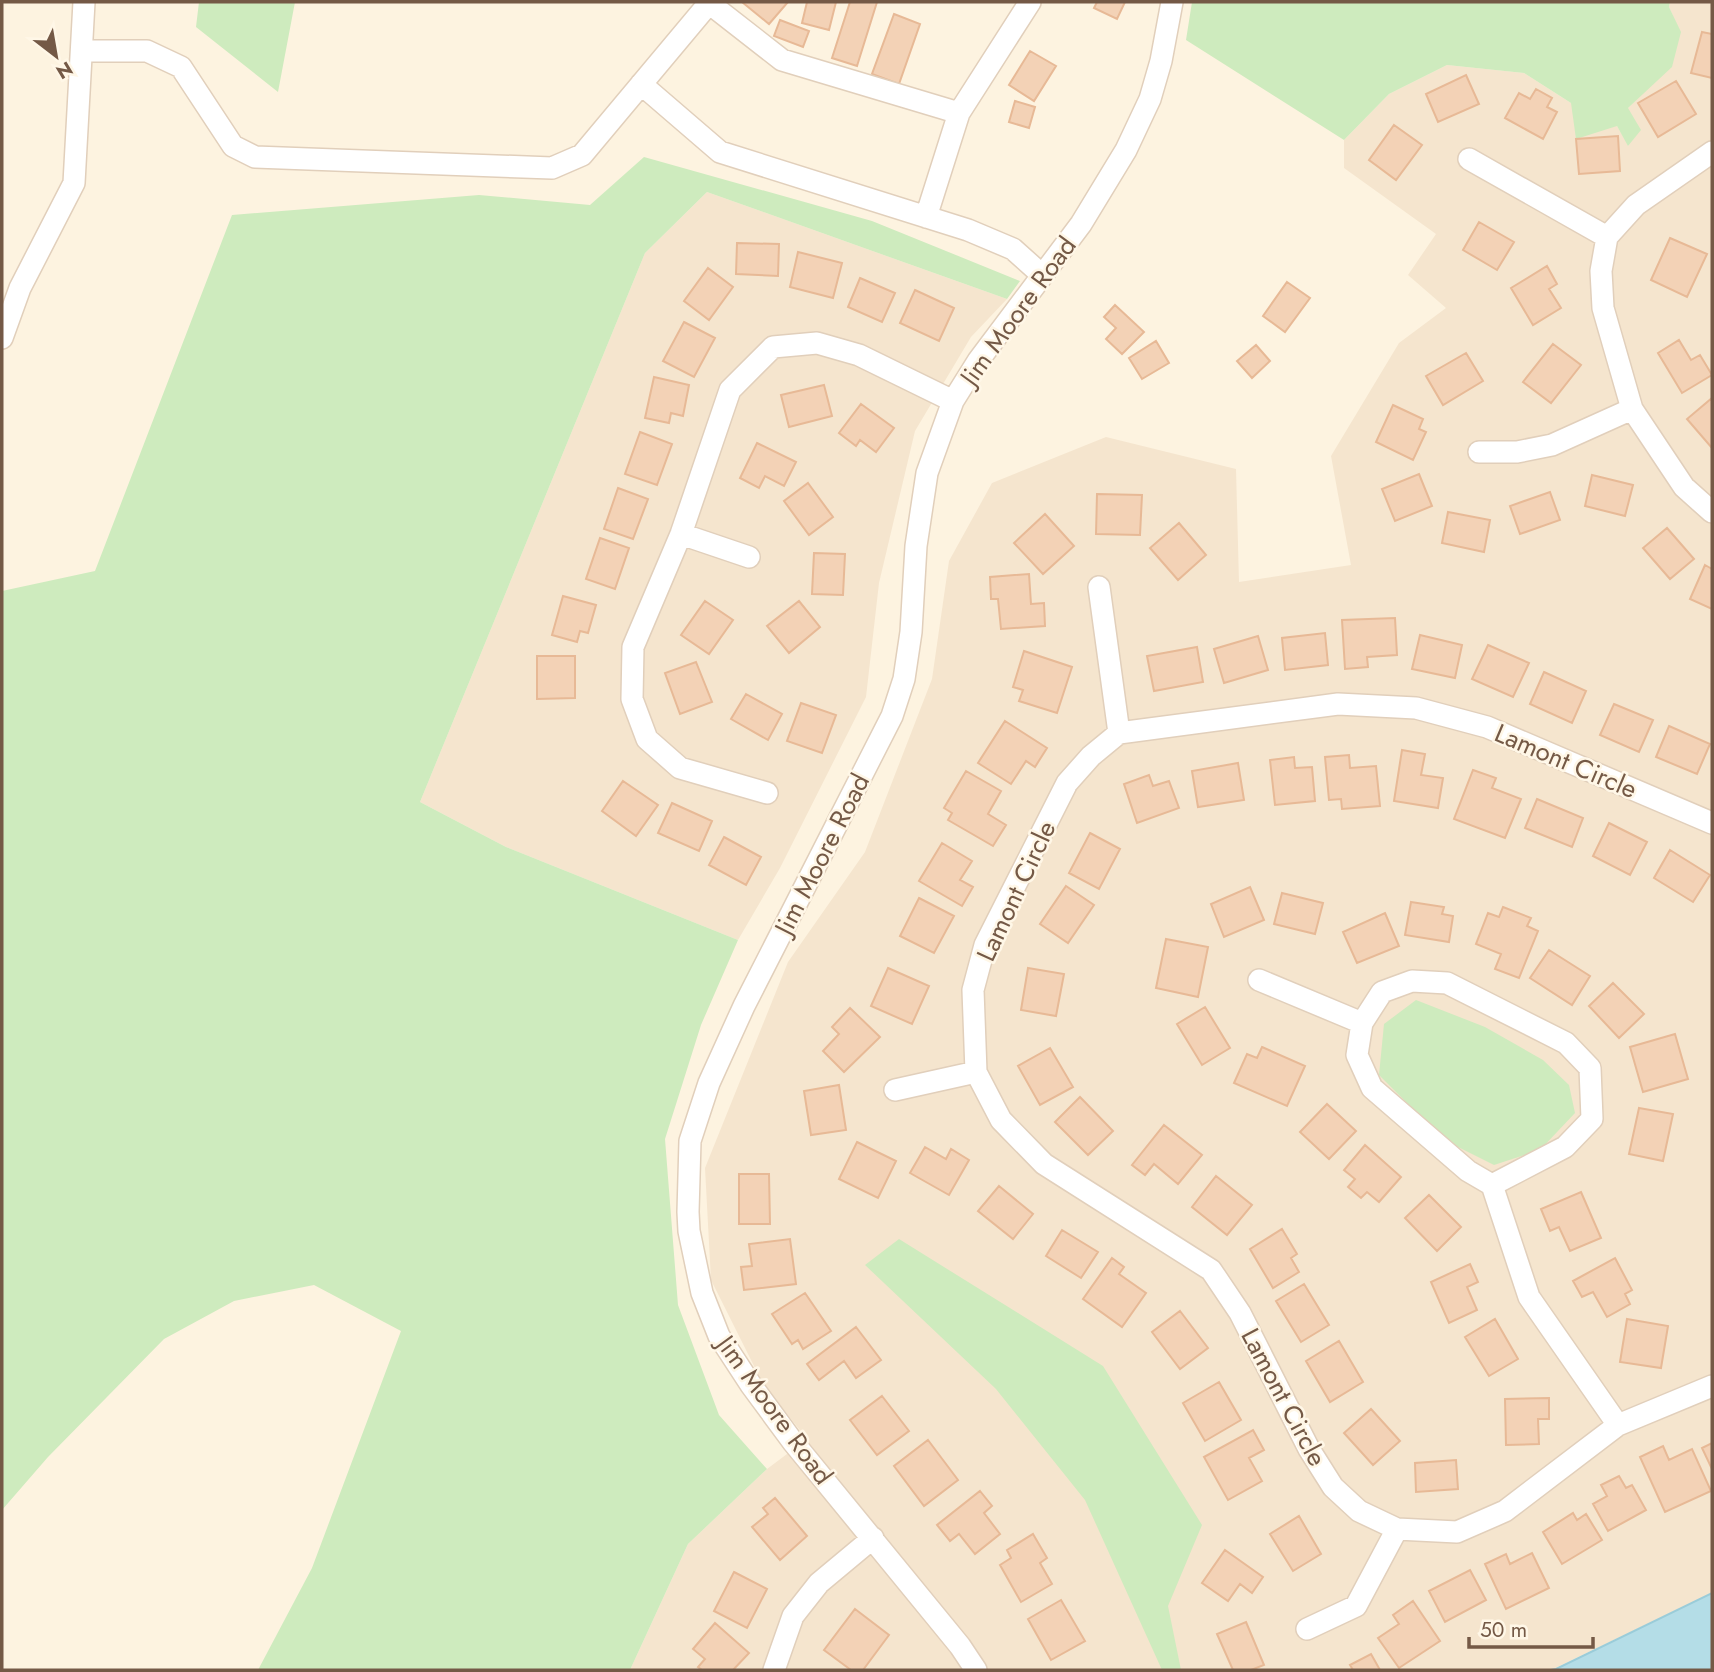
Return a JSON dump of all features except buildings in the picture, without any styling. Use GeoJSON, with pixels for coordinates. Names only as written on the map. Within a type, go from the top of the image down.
{"type":"FeatureCollection","features":[{"type":"Feature","properties":{"kind":"street"},"geometry":{"type":"LineString","coordinates":[[2,338],[20,288],[74,183],[84,2]]}},
{"type":"Feature","properties":{"kind":"street"},"geometry":{"type":"LineString","coordinates":[[83,51],[147,51],[181,67],[233,146],[255,157],[552,168],[582,155],[710,2],[782,60],[959,113]]}},
{"type":"Feature","properties":{"kind":"street"},"geometry":{"type":"LineString","coordinates":[[926,217],[959,113],[1030,2]]}},
{"type":"Feature","properties":{"kind":"street","name":"Jim Moore Road"},"geometry":{"type":"LineString","coordinates":[[976,1670],[960,1646],[793,1442],[719,1336],[702,1293],[689,1231],[690,1141],[709,1083],[744,1006],[892,716],[906,667],[911,632],[916,546],[927,473],[953,401],[978,361],[1081,224],[1126,150],[1150,99],[1161,61],[1172,2]]}},
{"type":"Feature","properties":{"kind":"street"},"geometry":{"type":"LineString","coordinates":[[641,84],[720,152],[968,230],[1013,249],[1042,275]]}},
{"type":"Feature","properties":{"kind":"street"},"geometry":{"type":"LineString","coordinates":[[1712,152],[1636,205],[1607,237],[1601,271],[1603,308],[1632,409],[1684,487],[1712,512]]}},
{"type":"Feature","properties":{"kind":"street"},"geometry":{"type":"LineString","coordinates":[[1469,159],[1607,237]]}},
{"type":"Feature","properties":{"kind":"street"},"geometry":{"type":"LineString","coordinates":[[767,793],[680,768],[647,739],[632,699],[633,647],[681,534],[730,390],[773,346],[817,343],[859,355],[953,401]]}},
{"type":"Feature","properties":{"kind":"street"},"geometry":{"type":"LineString","coordinates":[[1479,452],[1517,452],[1552,444],[1632,409]]}},
{"type":"Feature","properties":{"kind":"street"},"geometry":{"type":"LineString","coordinates":[[681,534],[749,557]]}},
{"type":"Feature","properties":{"kind":"street"},"geometry":{"type":"LineString","coordinates":[[1099,587],[1119,733]]}},
{"type":"Feature","properties":{"kind":"street","name":"Lamont Circle"},"geometry":{"type":"LineString","coordinates":[[1712,823],[1487,727],[1416,708],[1338,704],[1119,733],[1091,756],[1067,783],[985,945],[973,989],[976,1072],[1001,1121],[1044,1164],[1211,1270],[1240,1313],[1308,1449],[1333,1487],[1359,1511],[1397,1529],[1457,1532],[1505,1511],[1618,1425],[1712,1386]]}},
{"type":"Feature","properties":{"kind":"street"},"geometry":{"type":"LineString","coordinates":[[1259,980],[1362,1023]]}},
{"type":"Feature","properties":{"kind":"street"},"geometry":{"type":"LineString","coordinates":[[1492,1185],[1565,1147],[1592,1119],[1590,1068],[1566,1043],[1447,983],[1412,981],[1382,992],[1362,1023],[1357,1055],[1372,1088],[1468,1171],[1492,1185],[1529,1297],[1618,1425]]}},
{"type":"Feature","properties":{"kind":"street"},"geometry":{"type":"LineString","coordinates":[[895,1090],[976,1072]]}},
{"type":"Feature","properties":{"kind":"street"},"geometry":{"type":"LineString","coordinates":[[1307,1629],[1356,1606],[1397,1529]]}},
{"type":"Feature","properties":{"kind":"street"},"geometry":{"type":"LineString","coordinates":[[774,1670],[793,1616],[819,1583],[873,1538]]}},
{"type":"Feature","properties":{"kind":"shaded area"},"geometry":{"type":"Polygon","coordinates":[[[1670,2],[1712,2],[1712,1593],[1551,1670],[630,1670],[688,1544],[767,1469],[807,1439],[763,1384],[711,1280],[705,1168],[788,962],[865,852],[932,679],[949,561],[992,483],[1106,437],[1236,469],[1239,582],[1351,565],[1331,456],[1399,343],[1446,308],[1408,275],[1436,234],[1344,168],[1344,140],[1389,94],[1447,65],[1524,73],[1571,103],[1617,126],[1629,146],[1628,108],[1646,90],[1680,32],[1669,7],[1670,2]]]}},
{"type":"Feature","properties":{"kind":"shaded area"},"geometry":{"type":"Polygon","coordinates":[[[707,192],[1007,299],[971,337],[915,431],[879,583],[866,697],[780,868],[738,940],[506,847],[420,802],[645,253],[707,192]]]}},
{"type":"Feature","properties":{"kind":"green space"},"geometry":{"type":"Polygon","coordinates":[[[199,2],[295,2],[278,92],[196,27],[199,2]]]}},
{"type":"Feature","properties":{"kind":"green space"},"geometry":{"type":"Polygon","coordinates":[[[1192,2],[1670,2],[1669,7],[1681,32],[1672,67],[1628,108],[1641,130],[1628,146],[1617,126],[1576,139],[1571,103],[1524,73],[1447,65],[1389,94],[1344,140],[1186,40],[1192,2]]]}},
{"type":"Feature","properties":{"kind":"green space"},"geometry":{"type":"Polygon","coordinates":[[[644,157],[872,221],[1020,281],[1007,299],[707,192],[645,253],[420,802],[506,847],[738,940],[701,1025],[665,1139],[678,1305],[719,1415],[767,1469],[688,1544],[630,1670],[258,1670],[312,1568],[401,1331],[314,1285],[234,1301],[164,1339],[48,1457],[2,1510],[2,591],[95,571],[232,215],[479,195],[590,205],[644,157]]]}},
{"type":"Feature","properties":{"kind":"green space"},"geometry":{"type":"Polygon","coordinates":[[[1416,1000],[1485,1027],[1543,1060],[1569,1085],[1575,1113],[1540,1150],[1494,1165],[1444,1140],[1379,1075],[1384,1024],[1416,1000]]]}},
{"type":"Feature","properties":{"kind":"green space"},"geometry":{"type":"Polygon","coordinates":[[[899,1239],[1103,1366],[1202,1525],[1168,1606],[1181,1670],[1162,1670],[1085,1500],[996,1389],[865,1265],[899,1239]]]}},
{"type":"Feature","properties":{"kind":"water"},"geometry":{"type":"Polygon","coordinates":[[[1712,1593],[1712,1670],[1551,1670],[1556,1669],[1712,1593]]]}}]}
